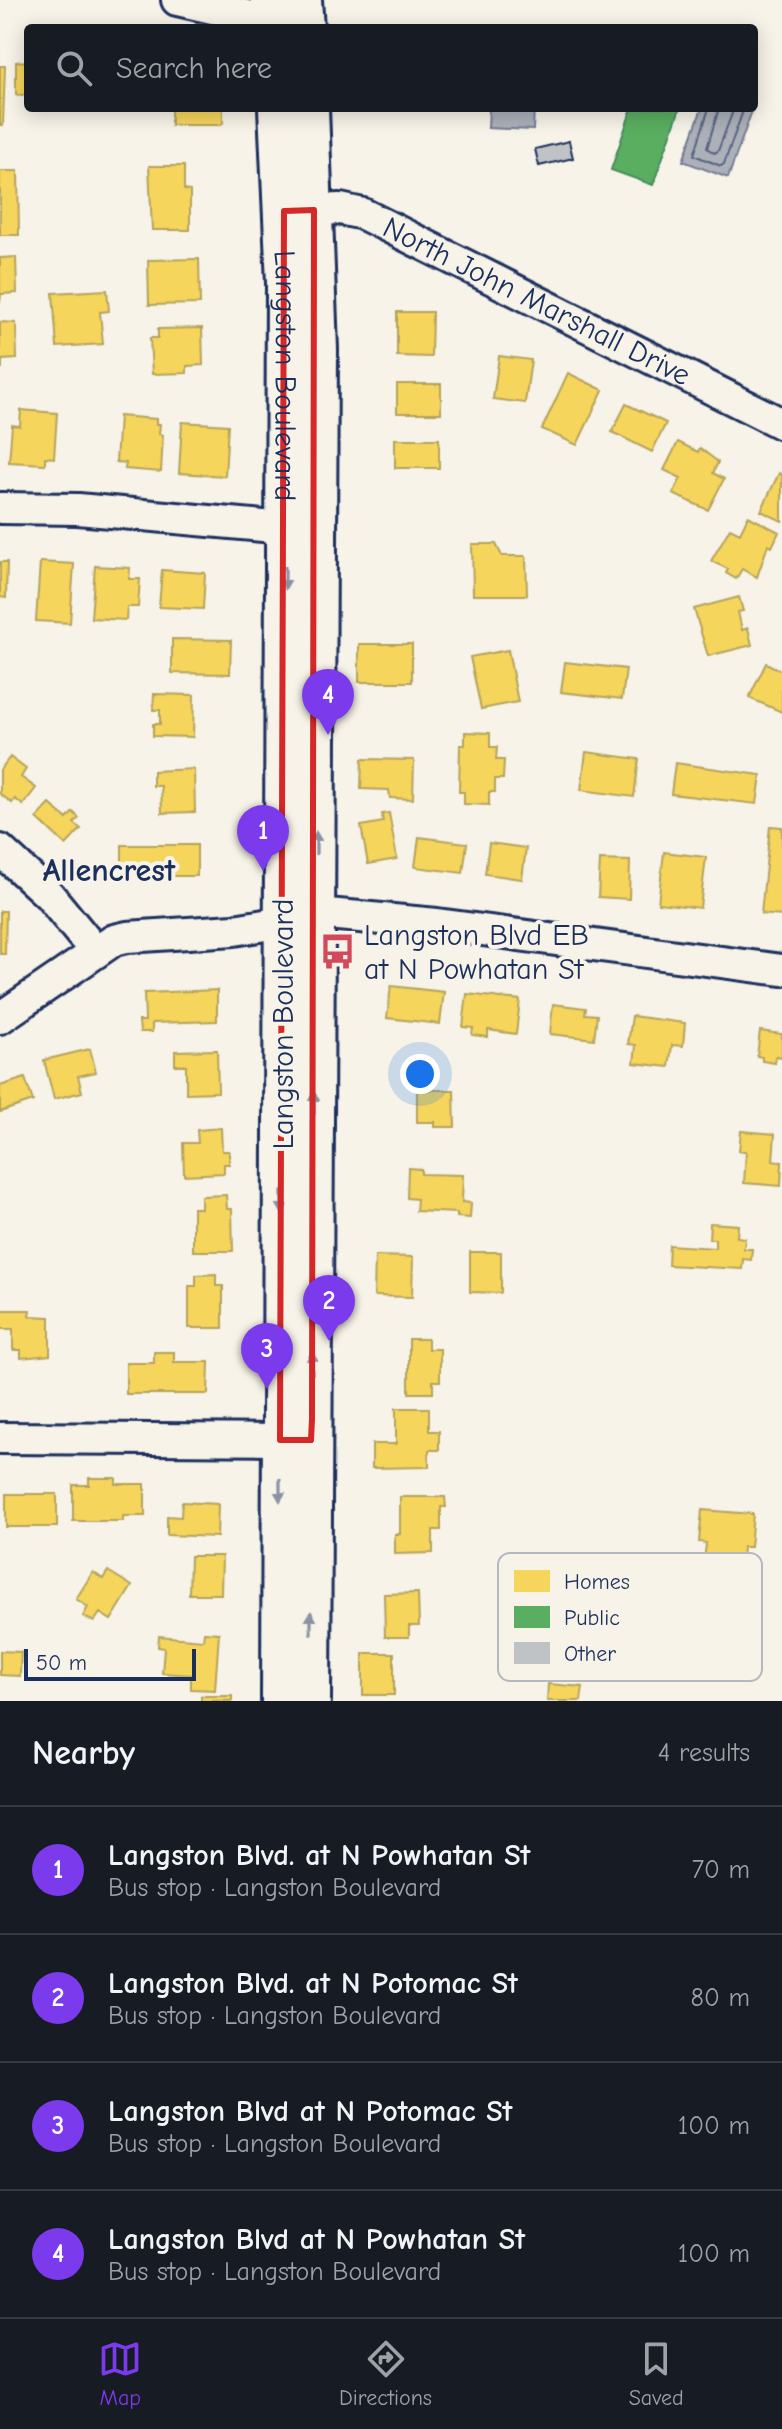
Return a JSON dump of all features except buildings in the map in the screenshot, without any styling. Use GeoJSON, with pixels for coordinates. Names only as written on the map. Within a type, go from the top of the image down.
{"type":"FeatureCollection","features":[{"type":"Feature","properties":{"kind":"main road","name":"Langston Boulevard"},"geometry":{"type":"LineString","coordinates":[[279,112],[299,210],[318,350],[300,917],[296,1440],[281,1701]]}},
{"type":"Feature","properties":{"kind":"main road","name":"Langston Boulevard"},"geometry":{"type":"LineString","coordinates":[[300,917],[285,528],[299,210],[309,112]]}},
{"type":"Feature","properties":{"kind":"main road","name":"Langston Boulevard"},"geometry":{"type":"LineString","coordinates":[[296,1440],[311,1701]]}},
{"type":"Feature","properties":{"kind":"street"},"geometry":{"type":"LineString","coordinates":[[177,0],[287,18]]}},
{"type":"Feature","properties":{"kind":"street","name":"North John Marshall Drive"},"geometry":{"type":"LineString","coordinates":[[299,210],[340,209],[363,214],[782,424]]}},
{"type":"Feature","properties":{"kind":"street"},"geometry":{"type":"LineString","coordinates":[[0,508],[78,509],[285,528]]}},
{"type":"Feature","properties":{"kind":"street"},"geometry":{"type":"LineString","coordinates":[[0,850],[49,895],[95,951]]}},
{"type":"Feature","properties":{"kind":"street"},"geometry":{"type":"LineString","coordinates":[[0,1018],[111,941],[127,937],[234,930],[300,917],[452,926],[782,970]]}},
{"type":"Feature","properties":{"kind":"street"},"geometry":{"type":"LineString","coordinates":[[0,1438],[296,1440]]}},
{"type":"Feature","properties":{"kind":"highlighted area"},"geometry":{"type":"Polygon","coordinates":[[[314,210],[311,1440],[280,1440],[284,211],[314,210]]]}},
{"type":"Feature","properties":{"kind":"water"},"geometry":{"type":"Polygon","coordinates":[[[489,112],[534,112],[533,130],[488,128],[489,112]]]}},
{"type":"Feature","properties":{"kind":"water"},"geometry":{"type":"Polygon","coordinates":[[[701,112],[752,112],[728,178],[683,161],[701,112]]]}},
{"type":"Feature","properties":{"kind":"place","name":"Langston Blvd at N Powhatan St"},"geometry":{"type":"Point","coordinates":[328,735]}},
{"type":"Feature","properties":{"kind":"place","name":"Langston Blvd. at N Powhatan St"},"geometry":{"type":"Point","coordinates":[263,871]}},
{"type":"Feature","properties":{"kind":"place","name":"Langston Blvd EB at N Powhatan St"},"geometry":{"type":"Point","coordinates":[338,952]}},
{"type":"Feature","properties":{"kind":"place","name":"Langston Blvd. at N Potomac St"},"geometry":{"type":"Point","coordinates":[329,1341]}},
{"type":"Feature","properties":{"kind":"place","name":"Langston Blvd at N Potomac St"},"geometry":{"type":"Point","coordinates":[267,1389]}},
{"type":"Feature","properties":{"kind":"district","name":"Allencrest"},"geometry":{"type":"Point","coordinates":[109,870]}}]}
